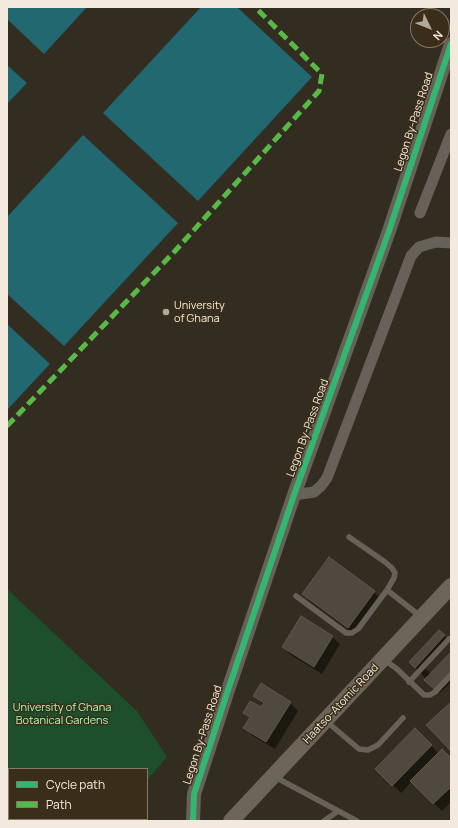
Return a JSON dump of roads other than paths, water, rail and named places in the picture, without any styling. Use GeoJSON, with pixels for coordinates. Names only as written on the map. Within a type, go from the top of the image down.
{"type":"FeatureCollection","features":[{"type":"Feature","properties":{"kind":"main road","name":"Haatso-Atomic Road"},"geometry":{"type":"LineString","coordinates":[[238,818],[273,776],[451,586]]}},
{"type":"Feature","properties":{"kind":"street","name":"Legon By-Pass Road"},"geometry":{"type":"LineString","coordinates":[[194,821],[194,794],[294,495],[389,231],[451,44]]}},
{"type":"Feature","properties":{"kind":"street"},"geometry":{"type":"LineString","coordinates":[[420,213],[451,134]]}},
{"type":"Feature","properties":{"kind":"street"},"geometry":{"type":"LineString","coordinates":[[294,495],[314,492],[327,478],[412,256],[419,247],[436,242],[451,243]]}},
{"type":"Feature","properties":{"kind":"lane"},"geometry":{"type":"LineString","coordinates":[[296,596],[346,633],[352,633],[358,629],[387,590],[394,578],[395,573],[385,562],[349,537]]}},
{"type":"Feature","properties":{"kind":"lane"},"geometry":{"type":"LineString","coordinates":[[387,590],[422,618]]}},
{"type":"Feature","properties":{"kind":"lane"},"geometry":{"type":"LineString","coordinates":[[409,682],[449,639]]}},
{"type":"Feature","properties":{"kind":"lane"},"geometry":{"type":"LineString","coordinates":[[383,659],[397,669],[424,695],[430,695],[435,692],[451,675]]}},
{"type":"Feature","properties":{"kind":"lane"},"geometry":{"type":"LineString","coordinates":[[326,720],[359,749],[368,750],[378,745],[403,718]]}},
{"type":"Feature","properties":{"kind":"lane"},"geometry":{"type":"LineString","coordinates":[[273,776],[357,821]]}},
{"type":"Feature","properties":{"kind":"lane"},"geometry":{"type":"LineString","coordinates":[[324,821],[338,811]]}},
{"type":"Feature","properties":{"kind":"water"},"geometry":{"type":"Polygon","coordinates":[[[7,7],[87,7],[44,54],[7,19],[7,7]]]}},
{"type":"Feature","properties":{"kind":"water"},"geometry":{"type":"Polygon","coordinates":[[[201,7],[237,7],[312,77],[198,201],[103,113],[201,7]]]}},
{"type":"Feature","properties":{"kind":"water"},"geometry":{"type":"Polygon","coordinates":[[[7,65],[27,83],[7,104],[7,65]]]}},
{"type":"Feature","properties":{"kind":"water"},"geometry":{"type":"Polygon","coordinates":[[[83,135],[178,223],[64,346],[7,294],[7,217],[83,135]]]}},
{"type":"Feature","properties":{"kind":"water"},"geometry":{"type":"Polygon","coordinates":[[[7,324],[50,364],[7,410],[7,324]]]}},
{"type":"Feature","properties":{"kind":"place","name":"University of Ghana"},"geometry":{"type":"Point","coordinates":[166,312]}},
{"type":"Feature","properties":{"kind":"park label","name":"University of Ghana Botanical Gardens"},"geometry":{"type":"Point","coordinates":[62,714]}}]}
